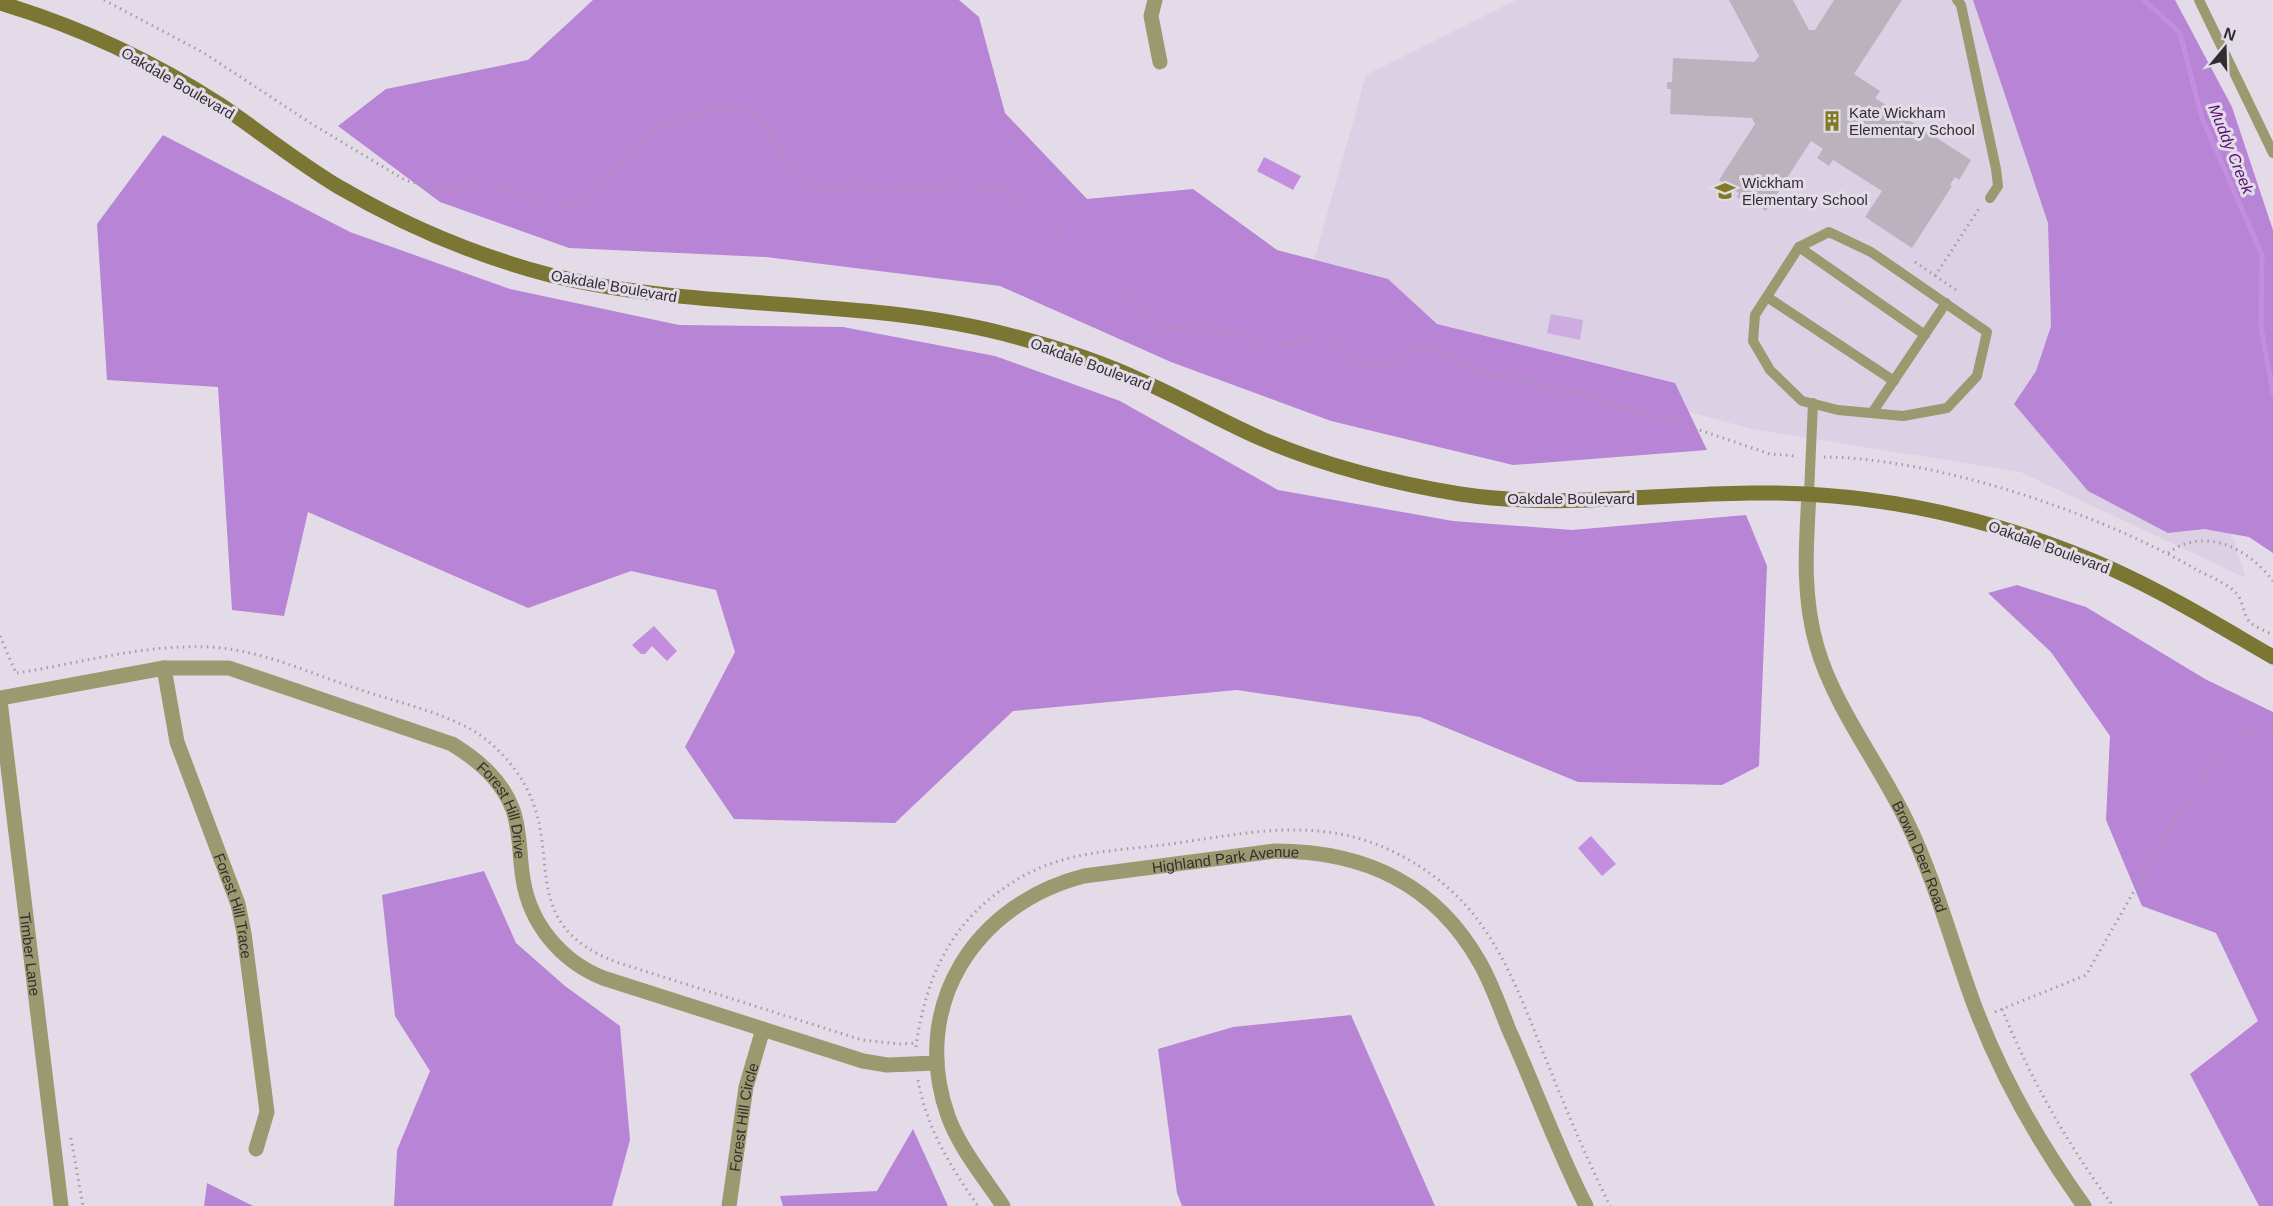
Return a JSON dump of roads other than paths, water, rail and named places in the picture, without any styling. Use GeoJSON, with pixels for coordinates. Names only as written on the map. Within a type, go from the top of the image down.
{"type":"FeatureCollection","features":[{"type":"Feature","properties":{"kind":"main road","name":"Oakdale Boulevard"},"geometry":{"type":"LineString","coordinates":[[0,3],[70,28],[170,75],[217,103],[332,183],[394,216],[451,241],[547,274],[678,298],[896,314],[1000,332],[1046,345],[1117,370],[1238,428],[1303,455],[1419,486],[1466,495],[1537,501],[1595,502],[1751,493],[1809,494],[1896,504],[1953,515],[2054,546],[2149,588],[2273,657]]}},
{"type":"Feature","properties":{"kind":"street"},"geometry":{"type":"LineString","coordinates":[[1155,0],[1151,16],[1160,62]]}},
{"type":"Feature","properties":{"kind":"street","name":"Brown Deer Road"},"geometry":{"type":"LineString","coordinates":[[1809,494],[1805,583],[1809,616],[1817,649],[1830,681],[1908,823],[1930,875],[1973,1001],[1994,1053],[2046,1151],[2084,1206]]}},
{"type":"Feature","properties":{"kind":"street","name":"Forest Hill Drive"},"geometry":{"type":"LineString","coordinates":[[0,700],[164,668],[229,668],[452,744],[470,755],[490,772],[507,799],[519,834],[528,897],[538,922],[556,947],[577,965],[603,978],[863,1062],[887,1065],[938,1063]]}},
{"type":"Feature","properties":{"kind":"street","name":"Forest Hill Trace"},"geometry":{"type":"LineString","coordinates":[[164,668],[175,733],[238,904],[244,933],[267,1112],[256,1149]]}},
{"type":"Feature","properties":{"kind":"street","name":"Timber Lane"},"geometry":{"type":"LineString","coordinates":[[0,700],[61,1206]]}},
{"type":"Feature","properties":{"kind":"street","name":"Highland Park Avenue"},"geometry":{"type":"LineString","coordinates":[[1003,1206],[962,1145],[949,1117],[942,1094],[938,1063],[943,1009],[953,980],[968,953],[1005,912],[1031,895],[1059,882],[1084,876],[1275,852],[1334,854],[1362,862],[1408,884],[1432,902],[1466,940],[1482,965],[1586,1206]]}},
{"type":"Feature","properties":{"kind":"street","name":"Forest Hill Circle"},"geometry":{"type":"LineString","coordinates":[[729,1206],[746,1087],[763,1029]]}},
{"type":"Feature","properties":{"kind":"lane"},"geometry":{"type":"LineString","coordinates":[[1957,0],[1961,5],[1996,169],[1998,186],[1987,200]]}},
{"type":"Feature","properties":{"kind":"lane"},"geometry":{"type":"LineString","coordinates":[[2199,0],[2273,153]]}},
{"type":"Feature","properties":{"kind":"lane"},"geometry":{"type":"LineString","coordinates":[[1829,232],[1872,252],[1988,332],[1977,376],[1947,408],[1903,416],[1838,410],[1802,401],[1770,370],[1753,341],[1755,315],[1798,247],[1829,232]]}},
{"type":"Feature","properties":{"kind":"lane"},"geometry":{"type":"LineString","coordinates":[[1798,247],[1925,336]]}},
{"type":"Feature","properties":{"kind":"lane"},"geometry":{"type":"LineString","coordinates":[[1767,297],[1894,381]]}},
{"type":"Feature","properties":{"kind":"lane"},"geometry":{"type":"LineString","coordinates":[[1872,413],[1946,303]]}},
{"type":"Feature","properties":{"kind":"lane"},"geometry":{"type":"LineString","coordinates":[[1809,494],[1813,403]]}},
{"type":"Feature","properties":{"kind":"waterway","name":"Muddy Creek"},"geometry":{"type":"LineString","coordinates":[[2144,0],[2180,33],[2202,118],[2262,255],[2261,327],[2273,393]]}},
{"type":"Feature","properties":{"kind":"place","name":"Kate Wickham Elementary School"},"geometry":{"type":"Point","coordinates":[1832,121]}},
{"type":"Feature","properties":{"kind":"place","name":"Wickham Elementary School"},"geometry":{"type":"Point","coordinates":[1725,191]}}]}
